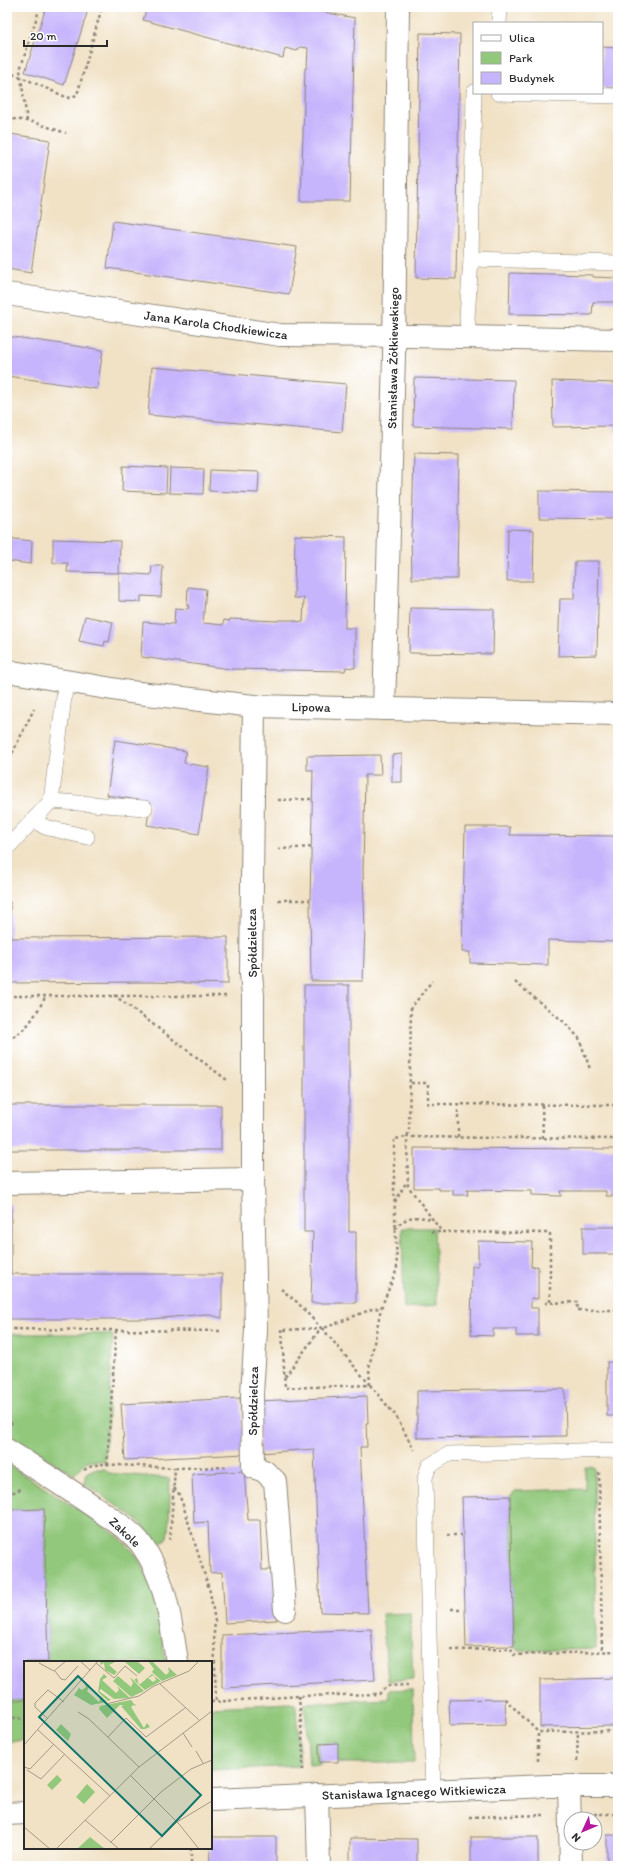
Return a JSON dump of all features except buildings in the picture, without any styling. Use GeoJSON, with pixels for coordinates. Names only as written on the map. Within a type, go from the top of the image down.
{"type":"FeatureCollection","features":[{"type":"Feature","properties":{"kind":"street","name":"Stanisława Żółkiewskiego"},"geometry":{"type":"LineString","coordinates":[[384,709],[394,356],[393,336],[398,7]]}},
{"type":"Feature","properties":{"kind":"street","name":"Jana Karola Chodkiewicza"},"geometry":{"type":"LineString","coordinates":[[7,294],[280,335],[618,340]]}},
{"type":"Feature","properties":{"kind":"street","name":"Lipowa"},"geometry":{"type":"LineString","coordinates":[[7,671],[130,692],[254,706],[618,714]]}},
{"type":"Feature","properties":{"kind":"street","name":"Spółdzielcza"},"geometry":{"type":"LineString","coordinates":[[253,1466],[252,1394],[256,1330],[253,1179],[254,996],[251,965],[254,706]]}},
{"type":"Feature","properties":{"kind":"street"},"geometry":{"type":"LineString","coordinates":[[7,1183],[253,1179]]}},
{"type":"Feature","properties":{"kind":"street","name":"Zakole"},"geometry":{"type":"LineString","coordinates":[[7,1450],[68,1488],[125,1528],[141,1544],[155,1570],[169,1609],[177,1661]]}},
{"type":"Feature","properties":{"kind":"street"},"geometry":{"type":"LineString","coordinates":[[253,1466],[264,1471],[275,1481],[286,1610]]}},
{"type":"Feature","properties":{"kind":"street"},"geometry":{"type":"LineString","coordinates":[[569,1786],[571,1866]]}},
{"type":"Feature","properties":{"kind":"street","name":"Stanisława Ignacego Witkiewicza"},"geometry":{"type":"LineString","coordinates":[[212,1800],[569,1786],[618,1786]]}},
{"type":"Feature","properties":{"kind":"street"},"geometry":{"type":"LineString","coordinates":[[317,1795],[319,1866]]}},
{"type":"Feature","properties":{"kind":"street"},"geometry":{"type":"LineString","coordinates":[[7,1814],[24,1813]]}},
{"type":"Feature","properties":{"kind":"lane"},"geometry":{"type":"LineString","coordinates":[[499,22],[500,7]]}},
{"type":"Feature","properties":{"kind":"lane"},"geometry":{"type":"LineString","coordinates":[[469,338],[467,318],[471,259],[474,94]]}},
{"type":"Feature","properties":{"kind":"lane"},"geometry":{"type":"LineString","coordinates":[[538,94],[618,96]]}},
{"type":"Feature","properties":{"kind":"lane"},"geometry":{"type":"LineString","coordinates":[[471,259],[618,263]]}},
{"type":"Feature","properties":{"kind":"lane"},"geometry":{"type":"LineString","coordinates":[[7,848],[51,801],[66,680]]}},
{"type":"Feature","properties":{"kind":"lane"},"geometry":{"type":"LineString","coordinates":[[51,801],[145,808]]}},
{"type":"Feature","properties":{"kind":"lane"},"geometry":{"type":"LineString","coordinates":[[34,820],[45,827],[87,837]]}},
{"type":"Feature","properties":{"kind":"lane"},"geometry":{"type":"LineString","coordinates":[[433,1792],[425,1478],[429,1466],[449,1454],[618,1450]]}},
{"type":"Feature","properties":{"kind":"path"},"geometry":{"type":"LineString","coordinates":[[27,121],[20,70],[40,7]]}},
{"type":"Feature","properties":{"kind":"path"},"geometry":{"type":"LineString","coordinates":[[7,72],[68,98],[77,95],[102,7]]}},
{"type":"Feature","properties":{"kind":"path"},"geometry":{"type":"LineString","coordinates":[[7,118],[27,121],[66,133]]}},
{"type":"Feature","properties":{"kind":"path"},"geometry":{"type":"LineString","coordinates":[[7,764],[34,709]]}},
{"type":"Feature","properties":{"kind":"path"},"geometry":{"type":"LineString","coordinates":[[276,800],[311,799]]}},
{"type":"Feature","properties":{"kind":"path"},"geometry":{"type":"LineString","coordinates":[[276,849],[312,847]]}},
{"type":"Feature","properties":{"kind":"path"},"geometry":{"type":"LineString","coordinates":[[276,900],[310,900]]}},
{"type":"Feature","properties":{"kind":"path"},"geometry":{"type":"LineString","coordinates":[[432,981],[411,1008],[411,1083],[409,1131],[407,1137],[408,1186],[411,1193],[442,1232]]}},
{"type":"Feature","properties":{"kind":"path"},"geometry":{"type":"LineString","coordinates":[[515,982],[559,1017],[579,1038],[590,1069]]}},
{"type":"Feature","properties":{"kind":"path"},"geometry":{"type":"LineString","coordinates":[[7,996],[235,996]]}},
{"type":"Feature","properties":{"kind":"path"},"geometry":{"type":"LineString","coordinates":[[7,1039],[16,1036],[27,1026],[46,996]]}},
{"type":"Feature","properties":{"kind":"path"},"geometry":{"type":"LineString","coordinates":[[114,996],[232,1084]]}},
{"type":"Feature","properties":{"kind":"path"},"geometry":{"type":"LineString","coordinates":[[411,1083],[428,1083],[428,1104],[618,1105]]}},
{"type":"Feature","properties":{"kind":"path"},"geometry":{"type":"LineString","coordinates":[[458,1104],[458,1138]]}},
{"type":"Feature","properties":{"kind":"path"},"geometry":{"type":"LineString","coordinates":[[542,1105],[543,1138]]}},
{"type":"Feature","properties":{"kind":"path"},"geometry":{"type":"LineString","coordinates":[[370,1385],[368,1368],[381,1308],[397,1269],[394,1203],[394,1139],[407,1137],[618,1138]]}},
{"type":"Feature","properties":{"kind":"path"},"geometry":{"type":"LineString","coordinates":[[394,1203],[408,1179]]}},
{"type":"Feature","properties":{"kind":"path"},"geometry":{"type":"LineString","coordinates":[[395,1229],[405,1219],[412,1217],[432,1219]]}},
{"type":"Feature","properties":{"kind":"path"},"geometry":{"type":"LineString","coordinates":[[431,1232],[550,1233],[550,1302]]}},
{"type":"Feature","properties":{"kind":"path"},"geometry":{"type":"LineString","coordinates":[[276,1284],[297,1302],[322,1328],[396,1416],[408,1440],[418,1455]]}},
{"type":"Feature","properties":{"kind":"path"},"geometry":{"type":"LineString","coordinates":[[545,1303],[578,1302],[577,1310],[618,1310]]}},
{"type":"Feature","properties":{"kind":"path"},"geometry":{"type":"LineString","coordinates":[[284,1330],[327,1328],[372,1309],[381,1308]]}},
{"type":"Feature","properties":{"kind":"path"},"geometry":{"type":"LineString","coordinates":[[279,1325],[284,1330],[285,1388],[370,1385]]}},
{"type":"Feature","properties":{"kind":"path"},"geometry":{"type":"LineString","coordinates":[[285,1377],[322,1328]]}},
{"type":"Feature","properties":{"kind":"path"},"geometry":{"type":"LineString","coordinates":[[7,1330],[223,1331]]}},
{"type":"Feature","properties":{"kind":"path"},"geometry":{"type":"LineString","coordinates":[[107,1465],[116,1330]]}},
{"type":"Feature","properties":{"kind":"path"},"geometry":{"type":"LineString","coordinates":[[68,1488],[78,1475],[92,1466],[107,1465],[175,1468],[253,1466]]}},
{"type":"Feature","properties":{"kind":"path"},"geometry":{"type":"LineString","coordinates":[[155,1570],[171,1537],[175,1468]]}},
{"type":"Feature","properties":{"kind":"path"},"geometry":{"type":"LineString","coordinates":[[599,1470],[602,1651]]}},
{"type":"Feature","properties":{"kind":"path"},"geometry":{"type":"LineString","coordinates":[[174,1488],[178,1492],[183,1505],[210,1592],[215,1621],[216,1702]]}},
{"type":"Feature","properties":{"kind":"path"},"geometry":{"type":"LineString","coordinates":[[441,1535],[461,1535]]}},
{"type":"Feature","properties":{"kind":"path"},"geometry":{"type":"LineString","coordinates":[[449,1609],[463,1609]]}},
{"type":"Feature","properties":{"kind":"path"},"geometry":{"type":"LineString","coordinates":[[450,1650],[511,1649],[514,1655],[618,1651]]}},
{"type":"Feature","properties":{"kind":"path"},"geometry":{"type":"LineString","coordinates":[[212,1702],[299,1696],[379,1694],[387,1686],[410,1685]]}},
{"type":"Feature","properties":{"kind":"path"},"geometry":{"type":"LineString","coordinates":[[299,1696],[303,1747],[303,1770]]}},
{"type":"Feature","properties":{"kind":"path"},"geometry":{"type":"LineString","coordinates":[[506,1699],[538,1732],[538,1763]]}},
{"type":"Feature","properties":{"kind":"path"},"geometry":{"type":"LineString","coordinates":[[7,1717],[24,1718]]}},
{"type":"Feature","properties":{"kind":"path"},"geometry":{"type":"LineString","coordinates":[[577,1762],[578,1731]]}},
{"type":"Feature","properties":{"kind":"path"},"geometry":{"type":"LineString","coordinates":[[538,1732],[618,1731]]}},
{"type":"Feature","properties":{"kind":"path"},"geometry":{"type":"LineString","coordinates":[[603,1814],[618,1814]]}},
{"type":"Feature","properties":{"kind":"path"},"geometry":{"type":"LineString","coordinates":[[190,1849],[191,1866]]}},
{"type":"Feature","properties":{"kind":"green space"},"geometry":{"type":"Polygon","coordinates":[[[402,1228],[434,1228],[437,1305],[404,1308],[402,1228]]]}},
{"type":"Feature","properties":{"kind":"green space"},"geometry":{"type":"Polygon","coordinates":[[[7,1334],[111,1334],[113,1337],[105,1461],[87,1461],[74,1475],[7,1434],[7,1334]]]}},
{"type":"Feature","properties":{"kind":"green space"},"geometry":{"type":"Polygon","coordinates":[[[7,1464],[104,1526],[129,1547],[142,1565],[155,1600],[166,1661],[48,1661],[44,1509],[7,1510],[7,1464]]]}},
{"type":"Feature","properties":{"kind":"green space"},"geometry":{"type":"Polygon","coordinates":[[[585,1467],[594,1467],[596,1649],[518,1651],[514,1646],[510,1496],[515,1491],[585,1489],[585,1467]]]}},
{"type":"Feature","properties":{"kind":"green space"},"geometry":{"type":"Polygon","coordinates":[[[94,1469],[105,1469],[109,1473],[169,1479],[170,1499],[167,1537],[160,1544],[137,1520],[84,1483],[86,1473],[94,1469]]]}},
{"type":"Feature","properties":{"kind":"green space"},"geometry":{"type":"Polygon","coordinates":[[[410,1613],[413,1679],[388,1681],[382,1614],[410,1613]]]}},
{"type":"Feature","properties":{"kind":"green space"},"geometry":{"type":"Polygon","coordinates":[[[411,1689],[413,1691],[414,1763],[338,1763],[337,1743],[319,1744],[319,1762],[321,1764],[309,1765],[305,1703],[389,1699],[389,1690],[411,1689]]]}},
{"type":"Feature","properties":{"kind":"green space"},"geometry":{"type":"Polygon","coordinates":[[[7,1700],[24,1700],[24,1740],[7,1742],[7,1700]]]}},
{"type":"Feature","properties":{"kind":"green space"},"geometry":{"type":"Polygon","coordinates":[[[295,1704],[300,1766],[212,1770],[212,1707],[295,1704]]]}}]}
